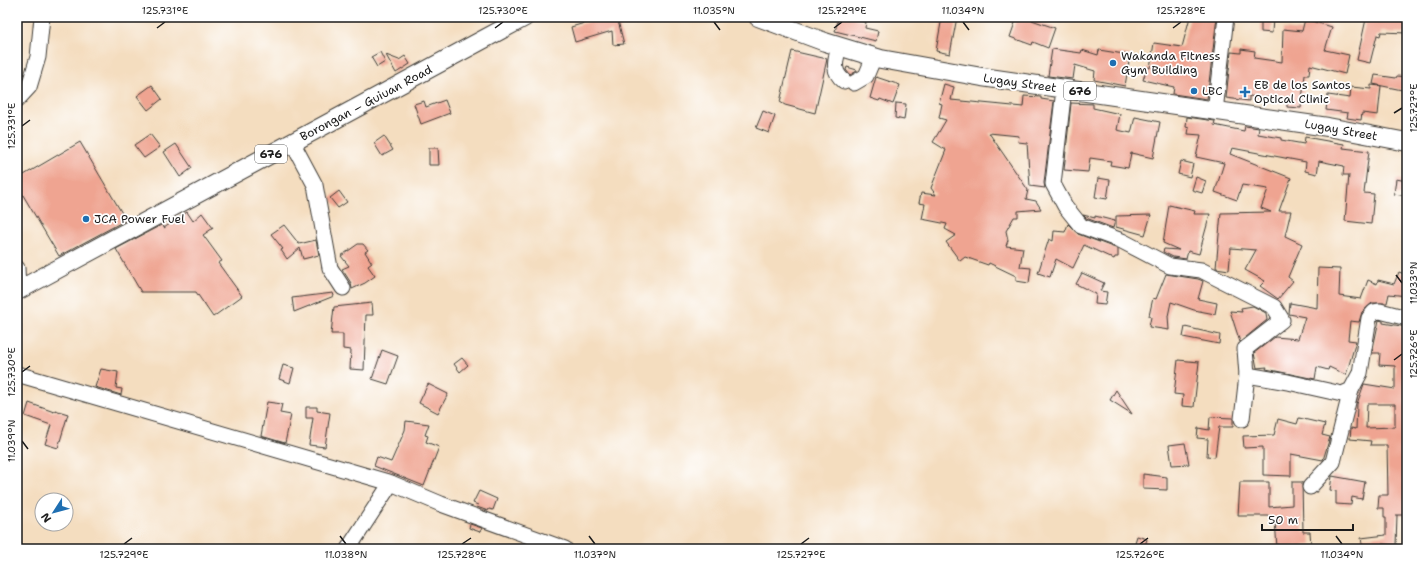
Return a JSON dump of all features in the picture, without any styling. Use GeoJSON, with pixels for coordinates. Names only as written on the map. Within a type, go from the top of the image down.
{"type":"FeatureCollection","features":[{"type":"Feature","properties":{"kind":"main road","name":"Borongan – Guiuan Road"},"geometry":{"type":"LineString","coordinates":[[18,290],[525,17]]}},
{"type":"Feature","properties":{"kind":"main road","name":"Lugay Street"},"geometry":{"type":"LineString","coordinates":[[758,17],[874,57],[982,77],[1328,127],[1407,142]]}},
{"type":"Feature","properties":{"kind":"street"},"geometry":{"type":"LineString","coordinates":[[17,100],[29,87],[32,79],[38,57],[42,17]]}},
{"type":"Feature","properties":{"kind":"street"},"geometry":{"type":"LineString","coordinates":[[1215,111],[1226,17]]}},
{"type":"Feature","properties":{"kind":"street"},"geometry":{"type":"LineString","coordinates":[[839,46],[835,68],[837,73],[849,82],[859,82],[866,76],[874,57]]}},
{"type":"Feature","properties":{"kind":"street"},"geometry":{"type":"LineString","coordinates":[[1064,89],[1053,184],[1065,206],[1081,226],[1122,241],[1170,266],[1202,270],[1274,307],[1282,320],[1245,349],[1247,376],[1242,419]]}},
{"type":"Feature","properties":{"kind":"street"},"geometry":{"type":"LineString","coordinates":[[292,142],[315,185],[330,268],[343,288]]}},
{"type":"Feature","properties":{"kind":"street"},"geometry":{"type":"LineString","coordinates":[[17,268],[18,290]]}},
{"type":"Feature","properties":{"kind":"street"},"geometry":{"type":"LineString","coordinates":[[1310,487],[1333,462],[1351,390],[1360,372],[1369,318],[1374,312],[1380,311],[1407,318]]}},
{"type":"Feature","properties":{"kind":"street"},"geometry":{"type":"LineString","coordinates":[[17,374],[391,483],[440,504],[565,549]]}},
{"type":"Feature","properties":{"kind":"street"},"geometry":{"type":"LineString","coordinates":[[1247,376],[1288,382],[1342,394],[1351,390]]}},
{"type":"Feature","properties":{"kind":"street"},"geometry":{"type":"LineString","coordinates":[[348,549],[391,483]]}},
{"type":"Feature","properties":{"kind":"building"},"geometry":{"type":"Polygon","coordinates":[[[605,17],[617,17],[624,44],[613,45],[612,31],[575,42],[571,27],[605,17]]]}},
{"type":"Feature","properties":{"kind":"building"},"geometry":{"type":"Polygon","coordinates":[[[839,17],[855,17],[855,19],[866,22],[865,28],[878,31],[876,41],[835,31],[839,17]]]}},
{"type":"Feature","properties":{"kind":"building"},"geometry":{"type":"Polygon","coordinates":[[[942,17],[957,17],[950,54],[936,51],[942,17]]]}},
{"type":"Feature","properties":{"kind":"building"},"geometry":{"type":"Polygon","coordinates":[[[1017,17],[1023,17],[1055,28],[1048,48],[1033,42],[1032,45],[1010,37],[1017,17]]]}},
{"type":"Feature","properties":{"kind":"building"},"geometry":{"type":"Polygon","coordinates":[[[1190,17],[1217,17],[1207,99],[1173,94],[1174,87],[1143,80],[1147,67],[1150,68],[1154,43],[1182,47],[1190,17]]]}},
{"type":"Feature","properties":{"kind":"building"},"geometry":{"type":"Polygon","coordinates":[[[1261,18],[1273,18],[1272,33],[1261,32],[1261,18]]]}},
{"type":"Feature","properties":{"kind":"building"},"geometry":{"type":"Polygon","coordinates":[[[1305,19],[1332,27],[1325,50],[1349,55],[1345,74],[1310,65],[1309,75],[1305,75],[1301,108],[1287,107],[1287,101],[1249,96],[1249,101],[1226,98],[1231,52],[1241,53],[1241,49],[1255,51],[1254,58],[1282,62],[1283,29],[1302,31],[1305,19]]]}},
{"type":"Feature","properties":{"kind":"building"},"geometry":{"type":"Polygon","coordinates":[[[1366,19],[1407,20],[1407,33],[1381,32],[1380,36],[1377,35],[1370,63],[1357,60],[1366,19]]]}},
{"type":"Feature","properties":{"kind":"building"},"geometry":{"type":"Polygon","coordinates":[[[1052,49],[1081,53],[1082,50],[1098,55],[1099,50],[1130,55],[1125,86],[1094,80],[1095,71],[1075,65],[1073,79],[1048,76],[1052,49]]]}},
{"type":"Feature","properties":{"kind":"building"},"geometry":{"type":"Polygon","coordinates":[[[792,51],[827,59],[815,113],[785,105],[780,102],[792,51]]]}},
{"type":"Feature","properties":{"kind":"building"},"geometry":{"type":"Polygon","coordinates":[[[380,52],[385,62],[377,67],[371,57],[380,52]]]}},
{"type":"Feature","properties":{"kind":"building"},"geometry":{"type":"Polygon","coordinates":[[[386,55],[399,60],[405,56],[410,64],[396,73],[386,55]]]}},
{"type":"Feature","properties":{"kind":"building"},"geometry":{"type":"Polygon","coordinates":[[[847,67],[857,71],[850,75],[846,70],[847,67]]]}},
{"type":"Feature","properties":{"kind":"building"},"geometry":{"type":"Polygon","coordinates":[[[1375,75],[1396,78],[1397,76],[1407,77],[1407,91],[1373,84],[1375,75]]]}},
{"type":"Feature","properties":{"kind":"building"},"geometry":{"type":"Polygon","coordinates":[[[876,77],[900,85],[893,104],[880,99],[879,101],[870,98],[876,77]]]}},
{"type":"Feature","properties":{"kind":"building"},"geometry":{"type":"Polygon","coordinates":[[[944,84],[954,87],[951,100],[1023,107],[1024,96],[1041,97],[1041,99],[1054,101],[1044,183],[1045,188],[1030,186],[1027,143],[1018,142],[1019,136],[989,133],[1028,190],[1026,199],[1036,201],[1041,209],[1018,211],[1018,217],[1014,217],[1006,231],[1008,240],[1006,246],[1023,248],[1020,267],[1031,268],[1029,283],[1016,281],[1016,276],[989,263],[988,265],[965,257],[960,261],[946,242],[956,235],[945,229],[947,224],[922,219],[925,204],[919,203],[921,193],[936,195],[931,188],[946,150],[933,142],[946,120],[939,118],[942,104],[939,103],[944,84]]]}},
{"type":"Feature","properties":{"kind":"building"},"geometry":{"type":"Polygon","coordinates":[[[152,85],[162,99],[148,110],[137,96],[152,85]]]}},
{"type":"Feature","properties":{"kind":"building"},"geometry":{"type":"Polygon","coordinates":[[[1371,85],[1381,86],[1378,115],[1362,113],[1361,120],[1347,118],[1348,113],[1326,110],[1328,95],[1350,98],[1351,87],[1371,89],[1371,85]]]}},
{"type":"Feature","properties":{"kind":"building"},"geometry":{"type":"Polygon","coordinates":[[[445,100],[450,113],[421,124],[414,104],[424,101],[426,107],[445,100]]]}},
{"type":"Feature","properties":{"kind":"building"},"geometry":{"type":"Polygon","coordinates":[[[896,103],[906,104],[904,120],[895,118],[896,103]]]}},
{"type":"Feature","properties":{"kind":"building"},"geometry":{"type":"Polygon","coordinates":[[[1071,103],[1093,104],[1093,108],[1120,114],[1117,130],[1131,133],[1135,117],[1160,122],[1153,158],[1131,153],[1128,168],[1110,165],[1111,161],[1090,158],[1088,172],[1064,170],[1071,103]]]}},
{"type":"Feature","properties":{"kind":"building"},"geometry":{"type":"Polygon","coordinates":[[[763,111],[775,116],[769,133],[756,128],[763,111]]]}},
{"type":"Feature","properties":{"kind":"building"},"geometry":{"type":"Polygon","coordinates":[[[1187,117],[1215,121],[1214,125],[1244,131],[1245,126],[1259,128],[1258,134],[1281,138],[1281,140],[1304,144],[1305,137],[1344,144],[1343,148],[1369,151],[1364,193],[1374,194],[1371,224],[1345,221],[1349,175],[1343,175],[1344,166],[1319,161],[1317,174],[1305,171],[1306,162],[1232,148],[1230,154],[1291,178],[1279,211],[1291,211],[1285,236],[1302,244],[1288,277],[1293,281],[1278,299],[1260,286],[1265,281],[1245,270],[1256,250],[1231,248],[1229,270],[1216,268],[1221,213],[1271,212],[1261,208],[1268,189],[1242,185],[1237,200],[1215,192],[1224,163],[1196,157],[1201,135],[1188,134],[1189,128],[1186,127],[1187,117]]]}},
{"type":"Feature","properties":{"kind":"building"},"geometry":{"type":"Polygon","coordinates":[[[150,134],[160,147],[144,158],[134,145],[150,134]]]}},
{"type":"Feature","properties":{"kind":"building"},"geometry":{"type":"Polygon","coordinates":[[[384,136],[393,150],[382,156],[374,143],[384,136]]]}},
{"type":"Feature","properties":{"kind":"building"},"geometry":{"type":"Polygon","coordinates":[[[80,142],[126,220],[59,256],[17,185],[17,179],[80,142]]]}},
{"type":"Feature","properties":{"kind":"building"},"geometry":{"type":"Polygon","coordinates":[[[176,144],[192,168],[180,177],[164,152],[176,144]]]}},
{"type":"Feature","properties":{"kind":"building"},"geometry":{"type":"Polygon","coordinates":[[[429,148],[438,148],[439,165],[429,165],[429,148]]]}},
{"type":"Feature","properties":{"kind":"building"},"geometry":{"type":"Polygon","coordinates":[[[1181,161],[1193,164],[1190,177],[1178,174],[1181,161]]]}},
{"type":"Feature","properties":{"kind":"building"},"geometry":{"type":"Polygon","coordinates":[[[1196,177],[1206,181],[1202,193],[1192,190],[1196,177]]]}},
{"type":"Feature","properties":{"kind":"building"},"geometry":{"type":"Polygon","coordinates":[[[1098,178],[1110,180],[1107,199],[1095,197],[1098,178]]]}},
{"type":"Feature","properties":{"kind":"building"},"geometry":{"type":"Polygon","coordinates":[[[1396,179],[1407,181],[1407,196],[1394,194],[1396,179]]]}},
{"type":"Feature","properties":{"kind":"building"},"geometry":{"type":"Polygon","coordinates":[[[339,191],[347,202],[338,208],[330,198],[339,191]]]}},
{"type":"Feature","properties":{"kind":"building"},"geometry":{"type":"Polygon","coordinates":[[[1169,205],[1195,211],[1194,214],[1210,214],[1199,254],[1188,251],[1186,259],[1173,257],[1163,252],[1164,249],[1179,250],[1163,243],[1169,205]]]}},
{"type":"Feature","properties":{"kind":"building"},"geometry":{"type":"Polygon","coordinates":[[[187,212],[193,221],[202,213],[213,228],[203,235],[222,261],[218,263],[242,296],[213,317],[196,292],[141,292],[116,249],[163,224],[164,228],[187,212]]]}},
{"type":"Feature","properties":{"kind":"building"},"geometry":{"type":"Polygon","coordinates":[[[1083,215],[1095,218],[1095,216],[1115,221],[1113,228],[1086,218],[1083,215]]]}},
{"type":"Feature","properties":{"kind":"building"},"geometry":{"type":"Polygon","coordinates":[[[1151,215],[1145,235],[1116,227],[1116,216],[1151,215]]]}},
{"type":"Feature","properties":{"kind":"building"},"geometry":{"type":"Polygon","coordinates":[[[1068,224],[1078,234],[1118,249],[1118,257],[1115,257],[1114,259],[1084,245],[1073,268],[1056,259],[1050,277],[1038,273],[1049,239],[1053,241],[1054,231],[1065,232],[1068,224]]]}},
{"type":"Feature","properties":{"kind":"building"},"geometry":{"type":"Polygon","coordinates":[[[284,225],[299,244],[316,240],[319,255],[303,259],[300,248],[287,259],[281,250],[283,249],[271,234],[284,225]]]}},
{"type":"Feature","properties":{"kind":"building"},"geometry":{"type":"Polygon","coordinates":[[[358,244],[363,244],[368,250],[365,252],[372,263],[368,266],[375,276],[352,289],[351,283],[342,269],[349,266],[341,256],[358,244]]]}},
{"type":"Feature","properties":{"kind":"building"},"geometry":{"type":"Polygon","coordinates":[[[1318,268],[1340,269],[1339,296],[1361,299],[1368,280],[1377,284],[1378,280],[1394,284],[1399,272],[1407,275],[1407,296],[1389,294],[1387,303],[1372,303],[1362,312],[1359,322],[1350,321],[1348,340],[1356,341],[1346,375],[1329,367],[1328,370],[1317,367],[1315,379],[1266,369],[1267,367],[1257,368],[1254,353],[1275,337],[1298,339],[1305,317],[1289,314],[1290,303],[1317,308],[1318,268]]]}},
{"type":"Feature","properties":{"kind":"building"},"geometry":{"type":"Polygon","coordinates":[[[1082,273],[1104,283],[1100,291],[1107,292],[1105,305],[1095,304],[1096,294],[1076,284],[1082,273]]]}},
{"type":"Feature","properties":{"kind":"building"},"geometry":{"type":"Polygon","coordinates":[[[1166,274],[1203,281],[1198,299],[1217,303],[1215,314],[1194,310],[1171,302],[1168,316],[1169,330],[1149,327],[1151,317],[1149,316],[1153,298],[1156,299],[1166,274]]]}},
{"type":"Feature","properties":{"kind":"building"},"geometry":{"type":"Polygon","coordinates":[[[333,293],[334,296],[294,312],[292,298],[333,293]]]}},
{"type":"Feature","properties":{"kind":"building"},"geometry":{"type":"Polygon","coordinates":[[[372,303],[373,315],[366,315],[364,370],[350,369],[351,350],[343,349],[343,334],[331,334],[334,307],[372,303]]]}},
{"type":"Feature","properties":{"kind":"building"},"geometry":{"type":"Polygon","coordinates":[[[1253,306],[1266,313],[1267,320],[1240,342],[1230,311],[1242,312],[1241,308],[1253,306]]]}},
{"type":"Feature","properties":{"kind":"building"},"geometry":{"type":"Polygon","coordinates":[[[1379,320],[1383,321],[1383,323],[1407,327],[1406,515],[1397,515],[1396,545],[1382,544],[1382,549],[1363,549],[1361,538],[1386,535],[1386,517],[1384,517],[1384,508],[1378,508],[1379,495],[1388,495],[1387,445],[1370,445],[1371,441],[1350,439],[1351,428],[1356,429],[1357,404],[1364,384],[1395,389],[1395,366],[1379,365],[1380,353],[1372,353],[1379,320]],[[1367,404],[1366,428],[1395,427],[1395,404],[1367,404]]]}},
{"type":"Feature","properties":{"kind":"building"},"geometry":{"type":"Polygon","coordinates":[[[1185,327],[1220,335],[1219,344],[1183,337],[1185,327]]]}},
{"type":"Feature","properties":{"kind":"building"},"geometry":{"type":"Polygon","coordinates":[[[382,350],[398,356],[388,384],[372,379],[382,350]]]}},
{"type":"Feature","properties":{"kind":"building"},"geometry":{"type":"Polygon","coordinates":[[[462,358],[468,365],[460,372],[454,364],[462,358]]]}},
{"type":"Feature","properties":{"kind":"building"},"geometry":{"type":"Polygon","coordinates":[[[1178,360],[1199,362],[1194,407],[1182,406],[1183,395],[1174,394],[1178,360]]]}},
{"type":"Feature","properties":{"kind":"building"},"geometry":{"type":"Polygon","coordinates":[[[283,365],[294,368],[290,383],[279,379],[283,365]]]}},
{"type":"Feature","properties":{"kind":"building"},"geometry":{"type":"Polygon","coordinates":[[[101,369],[118,372],[116,388],[122,389],[121,395],[95,387],[101,369]]]}},
{"type":"Feature","properties":{"kind":"building"},"geometry":{"type":"Polygon","coordinates":[[[428,384],[448,394],[438,413],[419,403],[428,384]]]}},
{"type":"Feature","properties":{"kind":"building"},"geometry":{"type":"Polygon","coordinates":[[[1116,390],[1132,414],[1110,400],[1116,390]]]}},
{"type":"Feature","properties":{"kind":"building"},"geometry":{"type":"Polygon","coordinates":[[[267,402],[282,404],[280,413],[291,415],[285,443],[261,436],[267,402]]]}},
{"type":"Feature","properties":{"kind":"building"},"geometry":{"type":"Polygon","coordinates":[[[29,403],[54,412],[55,410],[68,414],[58,448],[45,444],[51,425],[25,416],[29,403]]]}},
{"type":"Feature","properties":{"kind":"building"},"geometry":{"type":"Polygon","coordinates":[[[306,407],[317,407],[317,411],[330,413],[325,447],[309,445],[313,418],[306,418],[306,407]]]}},
{"type":"Feature","properties":{"kind":"building"},"geometry":{"type":"Polygon","coordinates":[[[1210,417],[1233,418],[1233,427],[1219,427],[1215,457],[1207,456],[1208,439],[1197,438],[1198,428],[1209,430],[1210,417]]]}},
{"type":"Feature","properties":{"kind":"building"},"geometry":{"type":"Polygon","coordinates":[[[1299,418],[1325,424],[1322,435],[1330,437],[1323,460],[1291,454],[1291,476],[1263,475],[1263,447],[1244,448],[1243,436],[1274,435],[1278,419],[1297,424],[1299,418]]]}},
{"type":"Feature","properties":{"kind":"building"},"geometry":{"type":"Polygon","coordinates":[[[406,421],[429,424],[425,435],[428,436],[426,442],[439,447],[424,486],[374,466],[377,457],[391,462],[405,430],[406,421]]]}},
{"type":"Feature","properties":{"kind":"building"},"geometry":{"type":"Polygon","coordinates":[[[1185,443],[1189,464],[1172,465],[1169,445],[1185,443]]]}},
{"type":"Feature","properties":{"kind":"building"},"geometry":{"type":"Polygon","coordinates":[[[1143,474],[1167,477],[1167,490],[1143,489],[1143,474]]]}},
{"type":"Feature","properties":{"kind":"building"},"geometry":{"type":"Polygon","coordinates":[[[1332,476],[1365,482],[1362,499],[1352,497],[1351,505],[1336,504],[1336,491],[1330,490],[1332,476]]]}},
{"type":"Feature","properties":{"kind":"building"},"geometry":{"type":"Polygon","coordinates":[[[1240,482],[1269,482],[1269,507],[1292,505],[1292,482],[1302,482],[1303,532],[1310,532],[1311,545],[1277,548],[1275,520],[1272,520],[1272,516],[1238,516],[1240,482]]]}},
{"type":"Feature","properties":{"kind":"building"},"geometry":{"type":"Polygon","coordinates":[[[479,491],[497,499],[493,510],[489,509],[488,511],[477,507],[478,505],[473,503],[479,491]]]}},
{"type":"Feature","properties":{"kind":"building"},"geometry":{"type":"Polygon","coordinates":[[[470,524],[482,528],[480,532],[469,528],[470,524]]]}},
{"type":"Feature","properties":{"kind":"building"},"geometry":{"type":"Polygon","coordinates":[[[1137,536],[1147,539],[1144,549],[1133,549],[1137,536]]]}},
{"type":"Feature","properties":{"kind":"place","name":"Wakanda Fitness Gym Building"},"geometry":{"type":"Point","coordinates":[1113,63]}},
{"type":"Feature","properties":{"kind":"place","name":"LBC"},"geometry":{"type":"Point","coordinates":[1194,91]}},
{"type":"Feature","properties":{"kind":"place","name":"EB de los Santos Optical Clinic"},"geometry":{"type":"Point","coordinates":[1245,92]}},
{"type":"Feature","properties":{"kind":"place","name":"JCA Power Fuel"},"geometry":{"type":"Point","coordinates":[86,219]}}]}
